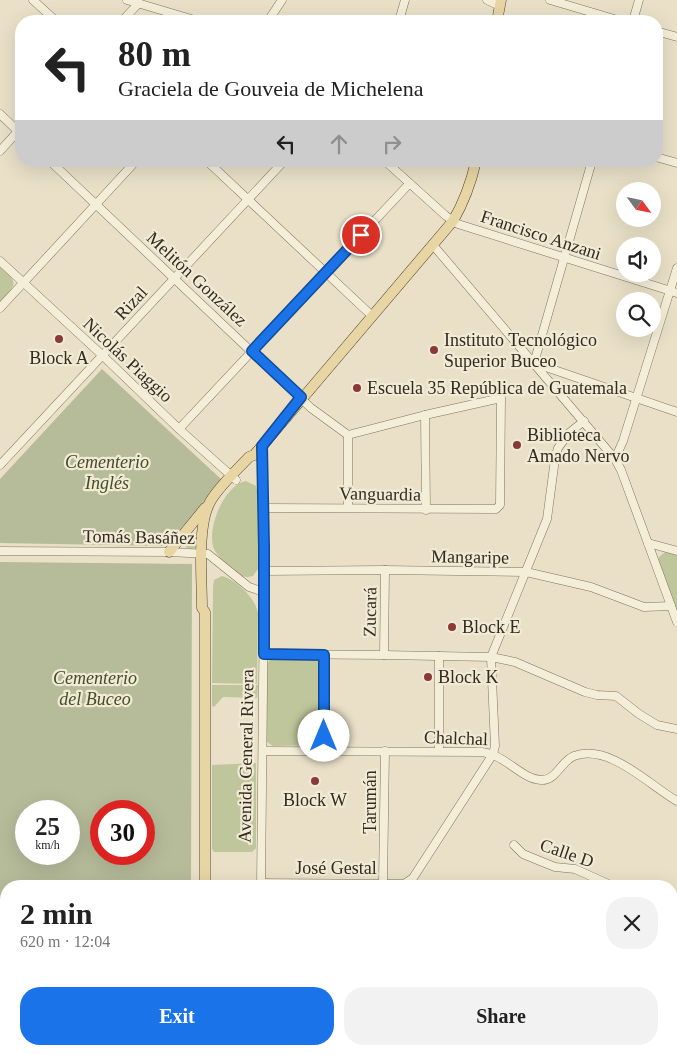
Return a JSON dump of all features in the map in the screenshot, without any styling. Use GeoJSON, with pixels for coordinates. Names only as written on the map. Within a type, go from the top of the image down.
{"type":"FeatureCollection","features":[{"type":"Feature","properties":{"kind":"main road"},"geometry":{"type":"LineString","coordinates":[[169,552],[209,504],[253,460],[254,455],[301,397],[453,221],[463,204],[474,167]]}},
{"type":"Feature","properties":{"kind":"main road"},"geometry":{"type":"LineString","coordinates":[[205,554],[212,516],[234,478]]}},
{"type":"Feature","properties":{"kind":"main road"},"geometry":{"type":"LineString","coordinates":[[205,880],[205,612],[208,607],[203,526],[209,504]]}},
{"type":"Feature","properties":{"kind":"street"},"geometry":{"type":"LineString","coordinates":[[33,0],[49,15]]}},
{"type":"Feature","properties":{"kind":"street"},"geometry":{"type":"LineString","coordinates":[[127,0],[178,15]]}},
{"type":"Feature","properties":{"kind":"street"},"geometry":{"type":"LineString","coordinates":[[149,6],[157,0]]}},
{"type":"Feature","properties":{"kind":"street"},"geometry":{"type":"LineString","coordinates":[[272,15],[282,0]]}},
{"type":"Feature","properties":{"kind":"street"},"geometry":{"type":"LineString","coordinates":[[401,15],[405,0]]}},
{"type":"Feature","properties":{"kind":"street"},"geometry":{"type":"LineString","coordinates":[[487,0],[500,3]]}},
{"type":"Feature","properties":{"kind":"street"},"geometry":{"type":"LineString","coordinates":[[550,0],[601,15]]}},
{"type":"Feature","properties":{"kind":"street"},"geometry":{"type":"LineString","coordinates":[[635,15],[640,0]]}},
{"type":"Feature","properties":{"kind":"street"},"geometry":{"type":"LineString","coordinates":[[127,15],[138,3]]}},
{"type":"Feature","properties":{"kind":"street"},"geometry":{"type":"LineString","coordinates":[[663,33],[677,37]]}},
{"type":"Feature","properties":{"kind":"street"},"geometry":{"type":"LineString","coordinates":[[0,114],[15,127]]}},
{"type":"Feature","properties":{"kind":"street"},"geometry":{"type":"LineString","coordinates":[[0,151],[15,136]]}},
{"type":"Feature","properties":{"kind":"street"},"geometry":{"type":"LineString","coordinates":[[663,159],[677,163]]}},
{"type":"Feature","properties":{"kind":"street","name":"Melitón González"},"geometry":{"type":"LineString","coordinates":[[56,167],[311,408],[348,436]]}},
{"type":"Feature","properties":{"kind":"street"},"geometry":{"type":"LineString","coordinates":[[0,308],[130,167]]}},
{"type":"Feature","properties":{"kind":"street"},"geometry":{"type":"LineString","coordinates":[[212,167],[371,315]]}},
{"type":"Feature","properties":{"kind":"street","name":"Rizal"},"geometry":{"type":"LineString","coordinates":[[0,465],[278,167]]}},
{"type":"Feature","properties":{"kind":"street"},"geometry":{"type":"LineString","coordinates":[[391,167],[453,221]]}},
{"type":"Feature","properties":{"kind":"street"},"geometry":{"type":"LineString","coordinates":[[534,363],[590,167]]}},
{"type":"Feature","properties":{"kind":"street"},"geometry":{"type":"LineString","coordinates":[[179,430],[409,184]]}},
{"type":"Feature","properties":{"kind":"street","name":"Francisco Anzani"},"geometry":{"type":"LineString","coordinates":[[453,221],[564,259],[674,292]]}},
{"type":"Feature","properties":{"kind":"street"},"geometry":{"type":"LineString","coordinates":[[432,245],[615,458],[677,622]]}},
{"type":"Feature","properties":{"kind":"street","name":"Nicolás Piaggio"},"geometry":{"type":"LineString","coordinates":[[0,261],[102,355],[179,430],[234,478]]}},
{"type":"Feature","properties":{"kind":"street"},"geometry":{"type":"LineString","coordinates":[[615,458],[623,441],[674,292],[677,268]]}},
{"type":"Feature","properties":{"kind":"street"},"geometry":{"type":"LineString","coordinates":[[534,363],[677,412]]}},
{"type":"Feature","properties":{"kind":"street","name":"Vanguardia"},"geometry":{"type":"LineString","coordinates":[[264,508],[496,509],[500,505],[501,398],[425,415]]}},
{"type":"Feature","properties":{"kind":"street"},"geometry":{"type":"LineString","coordinates":[[348,508],[348,436],[425,415],[426,510]]}},
{"type":"Feature","properties":{"kind":"street"},"geometry":{"type":"LineString","coordinates":[[493,754],[495,746],[490,657],[548,519],[556,454],[566,437],[584,421]]}},
{"type":"Feature","properties":{"kind":"street","name":"Avenida General Rivera"},"geometry":{"type":"LineString","coordinates":[[261,880],[264,654],[262,446]]}},
{"type":"Feature","properties":{"kind":"street"},"geometry":{"type":"LineString","coordinates":[[648,543],[677,551]]}},
{"type":"Feature","properties":{"kind":"street","name":"Tomás Basáñez"},"geometry":{"type":"LineString","coordinates":[[0,551],[205,554],[249,587],[264,592]]}},
{"type":"Feature","properties":{"kind":"street","name":"Zucará"},"geometry":{"type":"LineString","coordinates":[[384,654],[385,570]]}},
{"type":"Feature","properties":{"kind":"street","name":"Mangaripe"},"geometry":{"type":"LineString","coordinates":[[264,571],[526,572],[591,587],[644,607],[659,608],[671,606]]}},
{"type":"Feature","properties":{"kind":"street"},"geometry":{"type":"LineString","coordinates":[[264,654],[384,654],[490,657],[516,662],[585,692],[616,696],[657,725],[677,729]]}},
{"type":"Feature","properties":{"kind":"street"},"geometry":{"type":"LineString","coordinates":[[324,655],[324,751]]}},
{"type":"Feature","properties":{"kind":"street"},"geometry":{"type":"LineString","coordinates":[[439,656],[439,751]]}},
{"type":"Feature","properties":{"kind":"street","name":"Chalchal"},"geometry":{"type":"LineString","coordinates":[[263,751],[482,752],[493,754],[529,777],[541,780],[550,777],[573,756],[601,755],[639,775],[677,801]]}},
{"type":"Feature","properties":{"kind":"street","name":"Tarumán"},"geometry":{"type":"LineString","coordinates":[[383,880],[385,751]]}},
{"type":"Feature","properties":{"kind":"street","name":"José Gestal"},"geometry":{"type":"LineString","coordinates":[[410,880],[493,754]]}},
{"type":"Feature","properties":{"kind":"street","name":"Calle D"},"geometry":{"type":"LineString","coordinates":[[514,845],[523,854],[540,861],[555,867],[575,869],[600,880]]}},
{"type":"Feature","properties":{"kind":"green space"},"geometry":{"type":"Polygon","coordinates":[[[0,266],[13,280],[13,284],[10,291],[0,302],[0,266]]]}},
{"type":"Feature","properties":{"kind":"green space","name":"Cementerio Inglés"},"geometry":{"type":"Polygon","coordinates":[[[102,369],[222,480],[166,546],[0,543],[0,479],[102,369]]]}},
{"type":"Feature","properties":{"kind":"green space"},"geometry":{"type":"Polygon","coordinates":[[[246,481],[256,486],[259,499],[258,569],[253,576],[247,577],[237,573],[222,560],[214,549],[212,540],[215,520],[224,499],[238,484],[246,481]]]}},
{"type":"Feature","properties":{"kind":"green space"},"geometry":{"type":"Polygon","coordinates":[[[188,535],[194,535],[198,542],[194,549],[188,549],[184,545],[184,539],[188,535]]]}},
{"type":"Feature","properties":{"kind":"green space"},"geometry":{"type":"Polygon","coordinates":[[[665,552],[677,555],[677,611],[658,562],[659,557],[665,552]]]}},
{"type":"Feature","properties":{"kind":"green space","name":"Cementerio del Buceo"},"geometry":{"type":"Polygon","coordinates":[[[0,562],[192,564],[191,880],[0,880],[0,562]]]}},
{"type":"Feature","properties":{"kind":"green space"},"geometry":{"type":"Polygon","coordinates":[[[222,576],[234,581],[245,590],[253,601],[258,613],[257,684],[212,683],[213,586],[214,580],[222,576]]]}},
{"type":"Feature","properties":{"kind":"green space"},"geometry":{"type":"Polygon","coordinates":[[[274,658],[313,658],[317,659],[321,665],[320,739],[317,745],[273,746],[267,742],[266,665],[274,658]]]}},
{"type":"Feature","properties":{"kind":"green space"},"geometry":{"type":"Polygon","coordinates":[[[212,685],[258,685],[257,698],[223,697],[214,707],[212,706],[212,685]]]}},
{"type":"Feature","properties":{"kind":"green space"},"geometry":{"type":"Polygon","coordinates":[[[256,763],[256,848],[252,852],[214,852],[212,849],[212,765],[256,763]]]}},
{"type":"Feature","properties":{"kind":"place","name":"Block A"},"geometry":{"type":"Point","coordinates":[59,339]}},
{"type":"Feature","properties":{"kind":"place","name":"Instituto Tecnológico Superior Buceo"},"geometry":{"type":"Point","coordinates":[434,350]}},
{"type":"Feature","properties":{"kind":"place","name":"Escuela 35 República de Guatemala"},"geometry":{"type":"Point","coordinates":[357,388]}},
{"type":"Feature","properties":{"kind":"place","name":"Biblioteca Amado Nervo"},"geometry":{"type":"Point","coordinates":[517,445]}},
{"type":"Feature","properties":{"kind":"place","name":"Block E"},"geometry":{"type":"Point","coordinates":[452,627]}},
{"type":"Feature","properties":{"kind":"place","name":"Block K"},"geometry":{"type":"Point","coordinates":[428,677]}},
{"type":"Feature","properties":{"kind":"place","name":"Block W"},"geometry":{"type":"Point","coordinates":[315,781]}},
{"type":"Feature","properties":{"kind":"route"},"geometry":{"type":"LineString","coordinates":[[324,736],[324,655],[264,654],[262,446],[301,397],[252,351],[361,235]]}}]}
